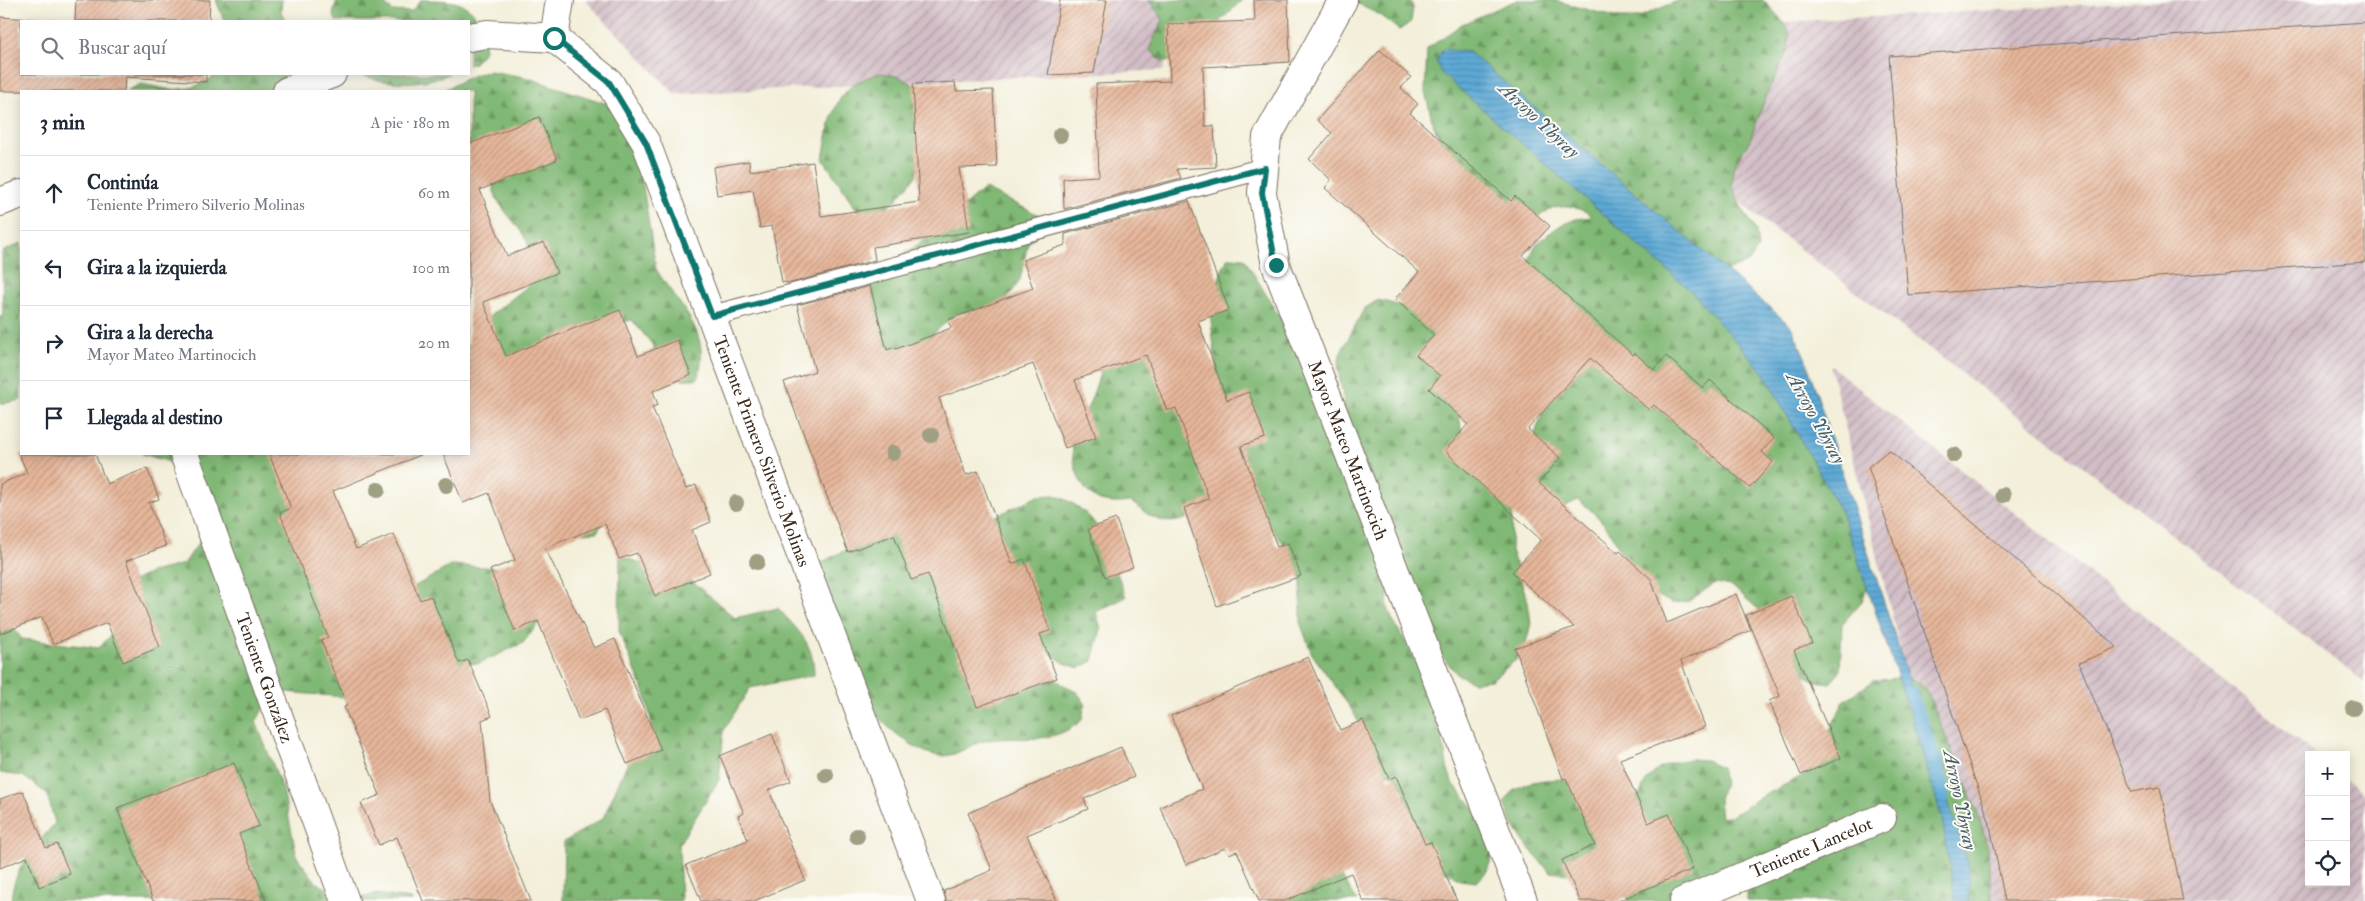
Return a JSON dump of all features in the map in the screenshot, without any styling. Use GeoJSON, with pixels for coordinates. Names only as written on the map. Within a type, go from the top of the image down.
{"type":"FeatureCollection","features":[{"type":"Feature","properties":{"kind":"street"},"geometry":{"type":"LineString","coordinates":[[470,37],[487,34],[554,38],[560,0]]}},
{"type":"Feature","properties":{"kind":"street","name":"Mayor Mateo Martinocich"},"geometry":{"type":"LineString","coordinates":[[1343,0],[1267,137],[1262,193],[1276,265],[1523,901]]}},
{"type":"Feature","properties":{"kind":"street","name":"Teniente Primero Silverio Molinas"},"geometry":{"type":"LineString","coordinates":[[554,38],[609,82],[646,143],[932,901]]}},
{"type":"Feature","properties":{"kind":"street"},"geometry":{"type":"LineString","coordinates":[[290,90],[329,75]]}},
{"type":"Feature","properties":{"kind":"street"},"geometry":{"type":"LineString","coordinates":[[0,202],[20,194]]}},
{"type":"Feature","properties":{"kind":"street","name":"Teniente González"},"geometry":{"type":"LineString","coordinates":[[184,455],[345,901]]}},
{"type":"Feature","properties":{"kind":"street","name":"Teniente Lancelot"},"geometry":{"type":"LineString","coordinates":[[1684,901],[1882,818]]}},
{"type":"Feature","properties":{"kind":"lane"},"geometry":{"type":"LineString","coordinates":[[712,316],[1265,168]]}},
{"type":"Feature","properties":{"kind":"shaded area"},"geometry":{"type":"Polygon","coordinates":[[[585,0],[1182,0],[1164,70],[675,94],[585,0]]]}},
{"type":"Feature","properties":{"kind":"shaded area"},"geometry":{"type":"Polygon","coordinates":[[[2179,0],[2365,0],[2365,683],[1713,182],[1744,24],[2179,0]]]}},
{"type":"Feature","properties":{"kind":"shaded area"},"geometry":{"type":"Polygon","coordinates":[[[1830,365],[2311,751],[2305,751],[2305,886],[2350,886],[2350,782],[2365,794],[2365,901],[1948,901],[1930,769],[1830,365]]]}},
{"type":"Feature","properties":{"kind":"green space"},"geometry":{"type":"Polygon","coordinates":[[[216,0],[282,0],[281,12],[285,20],[224,20],[216,0]]]}},
{"type":"Feature","properties":{"kind":"green space"},"geometry":{"type":"Polygon","coordinates":[[[337,0],[379,0],[393,11],[411,12],[421,0],[459,3],[474,14],[479,23],[485,51],[474,63],[470,65],[470,20],[336,20],[333,13],[337,0]]]}},
{"type":"Feature","properties":{"kind":"green space"},"geometry":{"type":"Polygon","coordinates":[[[1149,0],[1242,0],[1177,61],[1161,61],[1149,49],[1163,20],[1149,0]]]}},
{"type":"Feature","properties":{"kind":"green space"},"geometry":{"type":"Polygon","coordinates":[[[1341,0],[1410,0],[1413,7],[1411,22],[1399,30],[1365,7],[1341,0]]]}},
{"type":"Feature","properties":{"kind":"green space"},"geometry":{"type":"Polygon","coordinates":[[[1517,0],[1553,0],[1618,18],[1637,18],[1680,0],[1763,0],[1780,18],[1789,33],[1788,49],[1767,94],[1750,140],[1733,167],[1732,184],[1738,201],[1756,231],[1758,248],[1749,262],[1719,274],[1758,351],[1853,521],[1868,585],[1862,601],[1842,624],[1840,672],[1830,683],[1814,681],[1801,672],[1767,617],[1732,586],[1715,583],[1688,602],[1672,603],[1625,579],[1615,566],[1620,551],[1613,536],[1597,516],[1578,500],[1548,514],[1531,462],[1536,431],[1553,383],[1523,275],[1535,246],[1547,235],[1561,225],[1576,219],[1591,217],[1587,212],[1570,206],[1552,208],[1539,216],[1521,214],[1466,179],[1439,138],[1433,124],[1425,92],[1427,49],[1462,24],[1517,0]]]}},
{"type":"Feature","properties":{"kind":"green space"},"geometry":{"type":"Polygon","coordinates":[[[489,71],[525,77],[611,105],[635,135],[656,269],[691,320],[701,347],[701,362],[697,379],[681,379],[658,359],[652,344],[632,320],[568,334],[604,522],[597,532],[581,533],[473,396],[470,389],[470,342],[491,315],[528,286],[531,263],[529,247],[498,201],[491,174],[518,136],[470,146],[470,90],[444,90],[473,75],[489,71]]]}},
{"type":"Feature","properties":{"kind":"green space"},"geometry":{"type":"Polygon","coordinates":[[[882,73],[900,77],[928,93],[916,176],[894,202],[879,212],[863,219],[823,159],[832,116],[837,104],[853,85],[882,73]]]}},
{"type":"Feature","properties":{"kind":"green space"},"geometry":{"type":"Polygon","coordinates":[[[216,75],[292,75],[291,90],[172,90],[190,88],[206,82],[216,75]]]}},
{"type":"Feature","properties":{"kind":"green space"},"geometry":{"type":"Polygon","coordinates":[[[362,75],[446,75],[439,78],[404,83],[370,78],[362,75]]]}},
{"type":"Feature","properties":{"kind":"green space"},"geometry":{"type":"Polygon","coordinates":[[[141,84],[172,90],[128,90],[141,84]]]}},
{"type":"Feature","properties":{"kind":"green space"},"geometry":{"type":"Polygon","coordinates":[[[985,189],[1051,221],[1028,243],[1020,280],[1010,295],[998,305],[955,314],[931,336],[896,356],[886,345],[862,299],[885,269],[935,232],[985,189]]]}},
{"type":"Feature","properties":{"kind":"green space"},"geometry":{"type":"Polygon","coordinates":[[[20,243],[20,400],[0,404],[0,317],[3,316],[2,252],[20,243]]]}},
{"type":"Feature","properties":{"kind":"green space"},"geometry":{"type":"Polygon","coordinates":[[[1228,258],[1244,258],[1288,331],[1304,362],[1339,469],[1347,483],[1347,418],[1338,369],[1340,354],[1364,309],[1378,300],[1414,309],[1430,318],[1455,384],[1463,443],[1507,499],[1512,514],[1511,550],[1528,602],[1531,623],[1526,643],[1517,659],[1491,680],[1473,682],[1457,674],[1437,650],[1430,635],[1422,601],[1412,580],[1389,589],[1387,605],[1392,619],[1418,664],[1439,715],[1447,766],[1452,782],[1475,809],[1493,854],[1487,871],[1477,882],[1460,880],[1433,864],[1405,825],[1405,792],[1396,776],[1390,774],[1373,775],[1328,855],[1357,901],[1277,901],[1369,741],[1352,710],[1312,654],[1301,625],[1301,576],[1287,548],[1250,501],[1224,390],[1218,382],[1210,312],[1221,272],[1228,258]]]}},
{"type":"Feature","properties":{"kind":"green space"},"geometry":{"type":"Polygon","coordinates":[[[1136,327],[1230,484],[1206,506],[1188,518],[1178,521],[1168,522],[1157,519],[1131,502],[1108,503],[1101,501],[1093,497],[1086,490],[1076,471],[1073,449],[1075,430],[1089,405],[1112,338],[1136,327]]]}},
{"type":"Feature","properties":{"kind":"green space"},"geometry":{"type":"Polygon","coordinates":[[[146,455],[276,455],[287,476],[291,508],[345,641],[344,697],[273,691],[256,722],[283,790],[297,857],[317,883],[347,900],[377,894],[411,899],[413,901],[11,901],[16,878],[26,859],[55,823],[47,794],[23,776],[0,773],[0,607],[1,613],[22,639],[99,648],[119,626],[132,582],[152,572],[184,564],[202,538],[192,483],[167,461],[146,455]]]}},
{"type":"Feature","properties":{"kind":"green space"},"geometry":{"type":"Polygon","coordinates":[[[1054,495],[1071,502],[1094,523],[1109,550],[1126,597],[1096,612],[1101,629],[1093,661],[1079,668],[1064,663],[1051,654],[1040,640],[998,549],[994,517],[1038,496],[1054,495]]]}},
{"type":"Feature","properties":{"kind":"green space"},"geometry":{"type":"Polygon","coordinates":[[[896,534],[1062,684],[1076,691],[1085,703],[1082,720],[1059,734],[1048,737],[988,740],[954,754],[942,756],[920,750],[897,734],[875,714],[857,688],[816,579],[820,563],[863,541],[896,534]]]}},
{"type":"Feature","properties":{"kind":"green space"},"geometry":{"type":"Polygon","coordinates":[[[620,556],[692,581],[735,618],[778,608],[804,638],[813,664],[814,675],[750,688],[724,730],[719,780],[679,844],[681,901],[563,901],[564,842],[603,818],[627,764],[647,739],[652,725],[645,694],[619,631],[620,556]]]}},
{"type":"Feature","properties":{"kind":"green space"},"geometry":{"type":"Polygon","coordinates":[[[452,565],[499,568],[541,620],[523,643],[480,663],[448,666],[412,588],[452,565]]]}},
{"type":"Feature","properties":{"kind":"green space"},"geometry":{"type":"Polygon","coordinates":[[[1904,677],[1920,683],[1929,696],[1978,814],[1986,846],[1992,901],[1747,901],[1747,886],[1686,901],[1629,901],[1605,844],[1567,874],[1550,872],[1523,840],[1512,823],[1504,803],[1514,790],[1528,783],[1563,779],[1597,804],[1630,802],[1640,793],[1647,779],[1660,768],[1674,762],[1691,759],[1706,760],[1721,767],[1724,783],[1719,799],[1721,818],[1732,816],[1759,798],[1810,772],[1844,701],[1873,681],[1904,677]]]}},
{"type":"Feature","properties":{"kind":"water"},"geometry":{"type":"Polygon","coordinates":[[[1443,49],[1469,52],[1791,326],[1805,357],[1969,866],[1969,901],[1955,901],[1942,819],[1911,716],[1842,514],[1763,372],[1690,290],[1441,73],[1436,61],[1443,49]]]}},
{"type":"Feature","properties":{"kind":"building"},"geometry":{"type":"Polygon","coordinates":[[[76,0],[210,0],[209,20],[75,20],[76,0]]]}},
{"type":"Feature","properties":{"kind":"building"},"geometry":{"type":"Polygon","coordinates":[[[1060,0],[1107,0],[1094,73],[1048,75],[1060,0]]]}},
{"type":"Feature","properties":{"kind":"building"},"geometry":{"type":"Polygon","coordinates":[[[1254,0],[1288,0],[1290,62],[1203,67],[1205,126],[1214,126],[1216,167],[1177,169],[1181,178],[1064,209],[1063,178],[1099,176],[1096,84],[1170,81],[1168,24],[1255,21],[1254,0]]]}},
{"type":"Feature","properties":{"kind":"building"},"geometry":{"type":"Polygon","coordinates":[[[0,17],[50,20],[20,20],[20,75],[206,75],[206,82],[125,77],[124,90],[0,91],[0,17]]]}},
{"type":"Feature","properties":{"kind":"building"},"geometry":{"type":"Polygon","coordinates":[[[2365,22],[2365,262],[1908,295],[1889,56],[2365,22]]]}},
{"type":"Feature","properties":{"kind":"building"},"geometry":{"type":"Polygon","coordinates":[[[1380,50],[1411,77],[1401,88],[1418,104],[1410,113],[1511,201],[1515,196],[1550,226],[1523,256],[1633,355],[1635,353],[1654,370],[1666,356],[1703,388],[1710,380],[1774,438],[1762,452],[1773,462],[1750,488],[1654,405],[1649,410],[1590,358],[1528,429],[1560,458],[1539,483],[1618,553],[1620,551],[1651,579],[1667,623],[1736,594],[1751,630],[1681,661],[1705,727],[1620,759],[1648,823],[1669,814],[1693,869],[1618,901],[1580,901],[1562,860],[1595,845],[1566,778],[1563,779],[1515,648],[1574,627],[1512,572],[1541,540],[1445,451],[1468,424],[1429,389],[1440,376],[1416,355],[1434,335],[1395,299],[1419,272],[1325,188],[1331,180],[1309,159],[1332,133],[1317,120],[1380,50]]]}},
{"type":"Feature","properties":{"kind":"building"},"geometry":{"type":"Polygon","coordinates":[[[955,82],[956,91],[993,90],[997,167],[959,168],[969,232],[873,247],[875,260],[791,283],[782,282],[772,226],[760,228],[753,190],[717,195],[713,167],[749,161],[750,171],[813,162],[821,216],[919,202],[913,84],[955,82]]]}},
{"type":"Feature","properties":{"kind":"building"},"geometry":{"type":"Polygon","coordinates":[[[539,117],[557,160],[480,190],[507,256],[544,242],[557,273],[483,302],[506,356],[620,310],[638,356],[677,340],[691,375],[653,391],[658,405],[652,407],[686,489],[696,485],[711,522],[692,530],[710,573],[655,596],[637,553],[619,559],[605,524],[545,548],[594,648],[615,639],[661,750],[627,764],[605,710],[579,720],[538,621],[515,631],[490,570],[515,560],[489,493],[463,503],[443,455],[470,455],[470,144],[539,117]]]}},
{"type":"Feature","properties":{"kind":"building"},"geometry":{"type":"Polygon","coordinates":[[[1189,201],[1229,310],[1198,321],[1227,400],[1249,392],[1265,438],[1241,446],[1277,547],[1288,543],[1301,576],[1217,606],[1184,508],[1209,499],[1176,408],[1167,411],[1146,355],[1075,380],[1096,437],[1065,448],[1033,364],[939,398],[966,475],[978,471],[1012,564],[1024,559],[1050,631],[1040,634],[1057,678],[977,707],[928,574],[911,580],[894,535],[848,552],[784,382],[815,371],[797,305],[870,286],[887,350],[895,347],[896,349],[951,328],[948,320],[1033,288],[1023,260],[1065,245],[1065,234],[1189,201]]]}},
{"type":"Feature","properties":{"kind":"building"},"geometry":{"type":"Polygon","coordinates":[[[1889,450],[2117,647],[2079,663],[2132,792],[2160,787],[2183,901],[2005,901],[1989,821],[1868,467],[1889,450]]]}},
{"type":"Feature","properties":{"kind":"building"},"geometry":{"type":"Polygon","coordinates":[[[19,454],[95,455],[107,484],[147,468],[159,499],[149,503],[166,546],[126,561],[160,647],[123,662],[107,623],[53,644],[42,617],[0,634],[0,484],[27,473],[19,454]]]}},
{"type":"Feature","properties":{"kind":"building"},"geometry":{"type":"Polygon","coordinates":[[[269,455],[421,455],[333,491],[356,549],[394,534],[420,600],[431,596],[459,663],[468,660],[492,716],[482,720],[490,801],[531,901],[423,901],[397,837],[379,845],[361,803],[380,795],[344,707],[347,706],[321,640],[328,637],[280,513],[291,508],[269,455]]]}},
{"type":"Feature","properties":{"kind":"building"},"geometry":{"type":"Polygon","coordinates":[[[1116,519],[1133,567],[1105,577],[1088,529],[1116,519]]]}},
{"type":"Feature","properties":{"kind":"building"},"geometry":{"type":"Polygon","coordinates":[[[1791,596],[1812,643],[1794,650],[1841,758],[1801,775],[1769,701],[1780,696],[1746,615],[1791,596]]]}},
{"type":"Feature","properties":{"kind":"building"},"geometry":{"type":"Polygon","coordinates":[[[1308,657],[1340,730],[1363,720],[1389,779],[1396,776],[1425,844],[1431,842],[1457,901],[1363,901],[1351,873],[1285,901],[1259,901],[1237,851],[1229,854],[1225,848],[1186,865],[1160,807],[1202,789],[1171,716],[1308,657]]]}},
{"type":"Feature","properties":{"kind":"building"},"geometry":{"type":"Polygon","coordinates":[[[772,734],[791,781],[769,790],[805,880],[754,901],[701,901],[686,865],[748,840],[738,816],[744,813],[720,756],[772,734]]]}},
{"type":"Feature","properties":{"kind":"building"},"geometry":{"type":"Polygon","coordinates":[[[1121,747],[1134,777],[1084,799],[1088,809],[1027,835],[1057,901],[946,901],[944,891],[992,870],[968,813],[1121,747]]]}},
{"type":"Feature","properties":{"kind":"building"},"geometry":{"type":"Polygon","coordinates":[[[234,763],[259,826],[239,834],[266,901],[153,901],[117,808],[234,763]]]}},
{"type":"Feature","properties":{"kind":"building"},"geometry":{"type":"Polygon","coordinates":[[[23,791],[46,848],[57,844],[70,874],[39,887],[27,857],[0,868],[0,799],[23,791]]]}},
{"type":"Feature","properties":{"kind":"waterway","name":"Arroyo Ybyray"},"geometry":{"type":"LineString","coordinates":[[1912,692],[1941,775],[1944,798]]}},
{"type":"Feature","properties":{"kind":"route"},"geometry":{"type":"LineString","coordinates":[[554,38],[609,82],[646,143],[712,316],[1265,168],[1262,193],[1276,265]]}}]}
